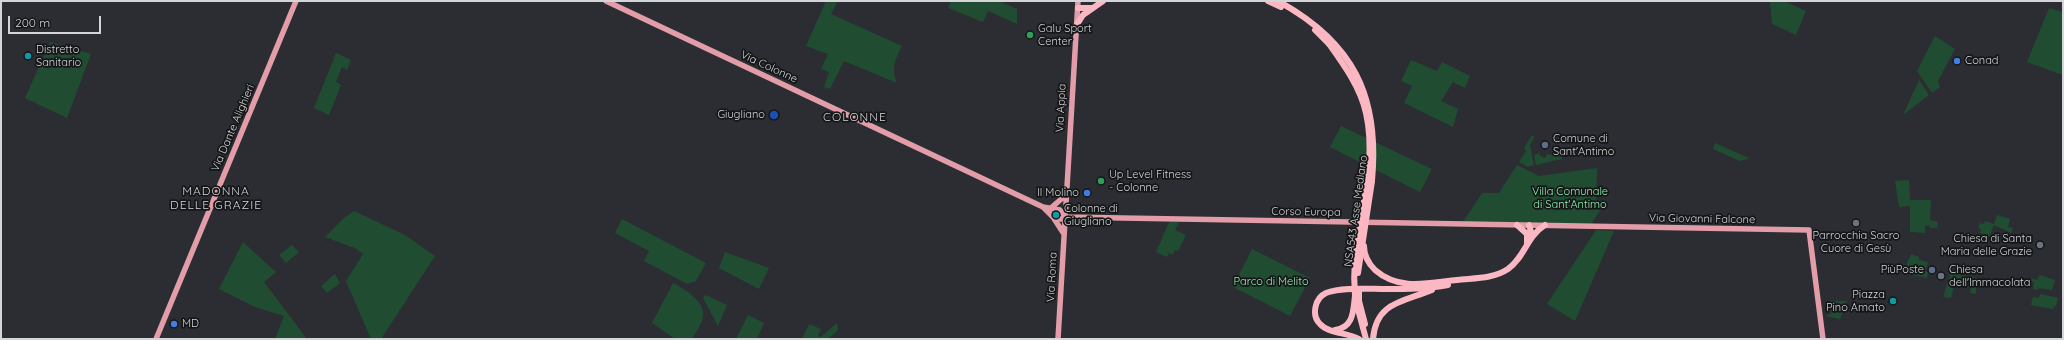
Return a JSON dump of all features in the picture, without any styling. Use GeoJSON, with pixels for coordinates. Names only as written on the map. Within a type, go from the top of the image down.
{"type":"FeatureCollection","features":[{"type":"Feature","properties":{"kind":"highway"},"geometry":{"type":"LineString","coordinates":[[1076,26],[1089,9],[1103,1]]}},
{"type":"Feature","properties":{"kind":"highway"},"geometry":{"type":"LineString","coordinates":[[1268,1],[1296,16],[1330,42]]}},
{"type":"Feature","properties":{"kind":"highway"},"geometry":{"type":"LineString","coordinates":[[1278,1],[1310,21],[1330,42]]}},
{"type":"Feature","properties":{"kind":"highway"},"geometry":{"type":"LineString","coordinates":[[1078,5],[1089,9]]}},
{"type":"Feature","properties":{"kind":"highway"},"geometry":{"type":"LineString","coordinates":[[1078,5],[1089,9]]}},
{"type":"Feature","properties":{"kind":"highway","name":"NSA543 Asse Mediano"},"geometry":{"type":"LineString","coordinates":[[1330,42],[1356,74],[1366,97],[1372,120],[1374,155],[1358,271],[1359,301],[1363,325]]}},
{"type":"Feature","properties":{"kind":"highway","name":"NSA543 Asse Mediano"},"geometry":{"type":"LineString","coordinates":[[1330,42],[1361,98],[1366,114],[1370,138],[1370,155],[1366,188],[1355,259],[1355,296],[1363,325]]}},
{"type":"Feature","properties":{"kind":"highway"},"geometry":{"type":"LineString","coordinates":[[1517,225],[1529,234]]}},
{"type":"Feature","properties":{"kind":"highway"},"geometry":{"type":"LineString","coordinates":[[1364,234],[1364,253],[1369,264],[1379,273],[1396,282],[1416,284],[1490,277],[1508,269],[1520,257],[1527,244],[1529,225]]}},
{"type":"Feature","properties":{"kind":"highway"},"geometry":{"type":"LineString","coordinates":[[1529,234],[1545,225]]}},
{"type":"Feature","properties":{"kind":"highway"},"geometry":{"type":"LineString","coordinates":[[1359,339],[1328,329],[1317,321],[1315,310],[1319,299],[1328,293],[1439,286],[1475,279]]}},
{"type":"Feature","properties":{"kind":"highway"},"geometry":{"type":"LineString","coordinates":[[1372,339],[1377,320],[1386,309],[1439,286]]}},
{"type":"Feature","properties":{"kind":"highway"},"geometry":{"type":"LineString","coordinates":[[1328,329],[1343,327],[1350,322],[1355,296]]}},
{"type":"Feature","properties":{"kind":"highway"},"geometry":{"type":"LineString","coordinates":[[1363,325],[1366,339]]}},
{"type":"Feature","properties":{"kind":"highway"},"geometry":{"type":"LineString","coordinates":[[1363,325],[1372,339]]}},
{"type":"Feature","properties":{"kind":"main road","name":"Via Dante Alighieri"},"geometry":{"type":"LineString","coordinates":[[156,339],[296,1]]}},
{"type":"Feature","properties":{"kind":"main road","name":"Via Colonne"},"geometry":{"type":"LineString","coordinates":[[606,1],[1043,207]]}},
{"type":"Feature","properties":{"kind":"main road","name":"Via Appia"},"geometry":{"type":"LineString","coordinates":[[1065,217],[1078,5]]}},
{"type":"Feature","properties":{"kind":"main road"},"geometry":{"type":"LineString","coordinates":[[1052,207],[1066,195]]}},
{"type":"Feature","properties":{"kind":"main road"},"geometry":{"type":"LineString","coordinates":[[1043,207],[1052,207],[1060,210],[1065,217]]}},
{"type":"Feature","properties":{"kind":"main road"},"geometry":{"type":"LineString","coordinates":[[1043,207],[1053,217],[1064,235]]}},
{"type":"Feature","properties":{"kind":"main road","name":"Corso Europa"},"geometry":{"type":"LineString","coordinates":[[1053,217],[1061,219],[1065,217],[1595,227]]}},
{"type":"Feature","properties":{"kind":"main road","name":"Via Roma"},"geometry":{"type":"LineString","coordinates":[[1058,339],[1065,217]]}},
{"type":"Feature","properties":{"kind":"main road","name":"Via Giovanni Falcone"},"geometry":{"type":"LineString","coordinates":[[1595,227],[1809,230],[1823,339]]}},
{"type":"Feature","properties":{"kind":"green space"},"geometry":{"type":"Polygon","coordinates":[[[826,1],[838,1],[831,14],[902,46],[897,56],[894,68],[897,83],[844,61],[830,89],[824,87],[829,72],[821,69],[828,54],[806,46],[826,1]]]}},
{"type":"Feature","properties":{"kind":"green space"},"geometry":{"type":"Polygon","coordinates":[[[951,1],[999,1],[1017,9],[1017,24],[988,11],[983,22],[948,8],[951,1]]]}},
{"type":"Feature","properties":{"kind":"green space"},"geometry":{"type":"Polygon","coordinates":[[[1770,1],[1784,1],[1806,11],[1796,35],[1772,24],[1770,1]]]}},
{"type":"Feature","properties":{"kind":"green space"},"geometry":{"type":"Polygon","coordinates":[[[2049,8],[2063,12],[2063,75],[2027,62],[2049,8]]]}},
{"type":"Feature","properties":{"kind":"green space"},"geometry":{"type":"Polygon","coordinates":[[[1935,36],[1955,49],[1938,81],[1940,87],[1932,93],[1917,71],[1935,36]]]}},
{"type":"Feature","properties":{"kind":"green space"},"geometry":{"type":"Polygon","coordinates":[[[50,42],[91,54],[67,118],[25,98],[50,42]]]}},
{"type":"Feature","properties":{"kind":"green space"},"geometry":{"type":"Polygon","coordinates":[[[336,53],[351,60],[347,70],[342,67],[336,82],[341,85],[329,115],[314,108],[336,53]]]}},
{"type":"Feature","properties":{"kind":"green space"},"geometry":{"type":"Polygon","coordinates":[[[1411,60],[1437,71],[1442,62],[1470,76],[1465,88],[1453,82],[1441,101],[1458,109],[1453,127],[1404,103],[1412,86],[1401,81],[1411,60]]]}},
{"type":"Feature","properties":{"kind":"green space"},"geometry":{"type":"Polygon","coordinates":[[[1919,80],[1929,95],[1903,115],[1919,80]]]}},
{"type":"Feature","properties":{"kind":"green space"},"geometry":{"type":"Polygon","coordinates":[[[1341,126],[1432,169],[1420,192],[1330,147],[1341,126]]]}},
{"type":"Feature","properties":{"kind":"green space"},"geometry":{"type":"Polygon","coordinates":[[[1532,135],[1534,137],[1530,145],[1534,165],[1528,167],[1519,162],[1526,151],[1524,148],[1532,135]]]}},
{"type":"Feature","properties":{"kind":"green space"},"geometry":{"type":"Polygon","coordinates":[[[1715,143],[1749,158],[1740,161],[1713,149],[1715,143]]]}},
{"type":"Feature","properties":{"kind":"green space"},"geometry":{"type":"Polygon","coordinates":[[[1554,147],[1557,148],[1562,159],[1536,165],[1534,155],[1540,153],[1539,155],[1545,158],[1547,154],[1551,155],[1554,147]]]}},
{"type":"Feature","properties":{"kind":"green space","name":"Villa Comunale di Sant'Antimo"},"geometry":{"type":"Polygon","coordinates":[[[1517,165],[1539,176],[1597,168],[1596,205],[1601,209],[1591,224],[1463,222],[1482,193],[1499,193],[1517,165]]]}},
{"type":"Feature","properties":{"kind":"green space"},"geometry":{"type":"Polygon","coordinates":[[[1909,180],[1910,200],[1931,200],[1930,220],[1938,222],[1937,228],[1930,228],[1929,225],[1925,226],[1925,233],[1911,232],[1910,234],[1910,206],[1899,207],[1895,181],[1909,180]]]}},
{"type":"Feature","properties":{"kind":"green space"},"geometry":{"type":"Polygon","coordinates":[[[354,211],[405,235],[435,256],[381,339],[371,339],[346,281],[363,254],[355,248],[325,237],[344,218],[354,211]]]}},
{"type":"Feature","properties":{"kind":"green space"},"geometry":{"type":"Polygon","coordinates":[[[1997,215],[2010,219],[2008,227],[2013,228],[2011,233],[1994,225],[1989,237],[1980,233],[1981,229],[1978,228],[1980,223],[1984,224],[1985,221],[1994,224],[1997,215]]]}},
{"type":"Feature","properties":{"kind":"green space"},"geometry":{"type":"Polygon","coordinates":[[[622,219],[706,263],[696,281],[687,284],[644,261],[649,251],[615,233],[622,219]]]}},
{"type":"Feature","properties":{"kind":"green space"},"geometry":{"type":"Polygon","coordinates":[[[1169,222],[1179,222],[1175,230],[1186,235],[1178,251],[1175,250],[1173,255],[1169,253],[1167,257],[1156,252],[1169,222]]]}},
{"type":"Feature","properties":{"kind":"green space"},"geometry":{"type":"Polygon","coordinates":[[[1596,230],[1614,231],[1575,321],[1547,304],[1596,230]]]}},
{"type":"Feature","properties":{"kind":"green space"},"geometry":{"type":"Polygon","coordinates":[[[243,242],[276,272],[264,282],[307,339],[275,339],[284,316],[255,307],[219,289],[243,242]]]}},
{"type":"Feature","properties":{"kind":"green space"},"geometry":{"type":"Polygon","coordinates":[[[292,245],[299,252],[286,263],[279,255],[292,245]]]}},
{"type":"Feature","properties":{"kind":"green space","name":"Parco di Melito"},"geometry":{"type":"Polygon","coordinates":[[[1252,249],[1310,278],[1290,316],[1233,287],[1252,249]]]}},
{"type":"Feature","properties":{"kind":"green space"},"geometry":{"type":"Polygon","coordinates":[[[725,252],[769,268],[759,289],[719,268],[725,252]]]}},
{"type":"Feature","properties":{"kind":"green space"},"geometry":{"type":"Polygon","coordinates":[[[1911,254],[1919,257],[1919,260],[1928,262],[1925,271],[1928,272],[1927,278],[1911,275],[1912,271],[1905,268],[1911,254]]]}},
{"type":"Feature","properties":{"kind":"green space"},"geometry":{"type":"Polygon","coordinates":[[[1951,272],[1977,278],[1976,294],[1970,293],[1971,288],[1954,285],[1951,298],[1943,297],[1951,272]]]}},
{"type":"Feature","properties":{"kind":"green space"},"geometry":{"type":"Polygon","coordinates":[[[335,274],[340,283],[327,293],[321,286],[335,274]]]}},
{"type":"Feature","properties":{"kind":"green space"},"geometry":{"type":"Polygon","coordinates":[[[2040,275],[2055,280],[2052,290],[2038,288],[2038,290],[2033,289],[2034,282],[2030,281],[2030,278],[2037,280],[2040,275]]]}},
{"type":"Feature","properties":{"kind":"green space"},"geometry":{"type":"Polygon","coordinates":[[[673,283],[693,296],[701,305],[703,316],[699,328],[692,339],[675,339],[652,323],[673,283]]]}},
{"type":"Feature","properties":{"kind":"green space"},"geometry":{"type":"Polygon","coordinates":[[[2040,294],[2058,298],[2056,306],[2054,306],[2053,309],[2031,305],[2033,297],[2039,298],[2040,294]]]}},
{"type":"Feature","properties":{"kind":"green space"},"geometry":{"type":"Polygon","coordinates":[[[706,295],[727,305],[718,326],[703,298],[706,295]]]}},
{"type":"Feature","properties":{"kind":"green space"},"geometry":{"type":"Polygon","coordinates":[[[1830,301],[1847,301],[1840,319],[1825,316],[1831,314],[1830,301]]]}},
{"type":"Feature","properties":{"kind":"green space"},"geometry":{"type":"Polygon","coordinates":[[[748,315],[764,323],[757,339],[736,339],[748,315]]]}},
{"type":"Feature","properties":{"kind":"green space"},"geometry":{"type":"Polygon","coordinates":[[[837,323],[838,330],[828,339],[802,339],[809,324],[821,329],[818,335],[821,337],[837,323]]]}},
{"type":"Feature","properties":{"kind":"place","name":"Galu Sport Center"},"geometry":{"type":"Point","coordinates":[1030,35]}},
{"type":"Feature","properties":{"kind":"place","name":"Distretto Sanitario"},"geometry":{"type":"Point","coordinates":[28,56]}},
{"type":"Feature","properties":{"kind":"place","name":"Conad"},"geometry":{"type":"Point","coordinates":[1957,61]}},
{"type":"Feature","properties":{"kind":"place","name":"Giugliano"},"geometry":{"type":"Point","coordinates":[774,115]}},
{"type":"Feature","properties":{"kind":"place","name":"Comune di Sant'Antimo"},"geometry":{"type":"Point","coordinates":[1545,145]}},
{"type":"Feature","properties":{"kind":"place","name":"Up Level Fitness - Colonne"},"geometry":{"type":"Point","coordinates":[1101,181]}},
{"type":"Feature","properties":{"kind":"place","name":"Il Molino"},"geometry":{"type":"Point","coordinates":[1087,193]}},
{"type":"Feature","properties":{"kind":"place","name":"Colonne di Giugliano"},"geometry":{"type":"Point","coordinates":[1056,215]}},
{"type":"Feature","properties":{"kind":"place","name":"Parrocchia Sacro Cuore di Gesù"},"geometry":{"type":"Point","coordinates":[1856,223]}},
{"type":"Feature","properties":{"kind":"place","name":"Chiesa di Santa Maria delle Grazie"},"geometry":{"type":"Point","coordinates":[2040,245]}},
{"type":"Feature","properties":{"kind":"place","name":"PiùPoste"},"geometry":{"type":"Point","coordinates":[1932,270]}},
{"type":"Feature","properties":{"kind":"place","name":"Chiesa dell'Immacolata"},"geometry":{"type":"Point","coordinates":[1941,276]}},
{"type":"Feature","properties":{"kind":"place","name":"Piazza Pino Amato"},"geometry":{"type":"Point","coordinates":[1893,301]}},
{"type":"Feature","properties":{"kind":"place","name":"MD"},"geometry":{"type":"Point","coordinates":[174,324]}},
{"type":"Feature","properties":{"kind":"district","name":"COLONNE"},"geometry":{"type":"Point","coordinates":[855,117]}},
{"type":"Feature","properties":{"kind":"district","name":"MADONNA DELLE GRAZIE"},"geometry":{"type":"Point","coordinates":[216,198]}}]}
